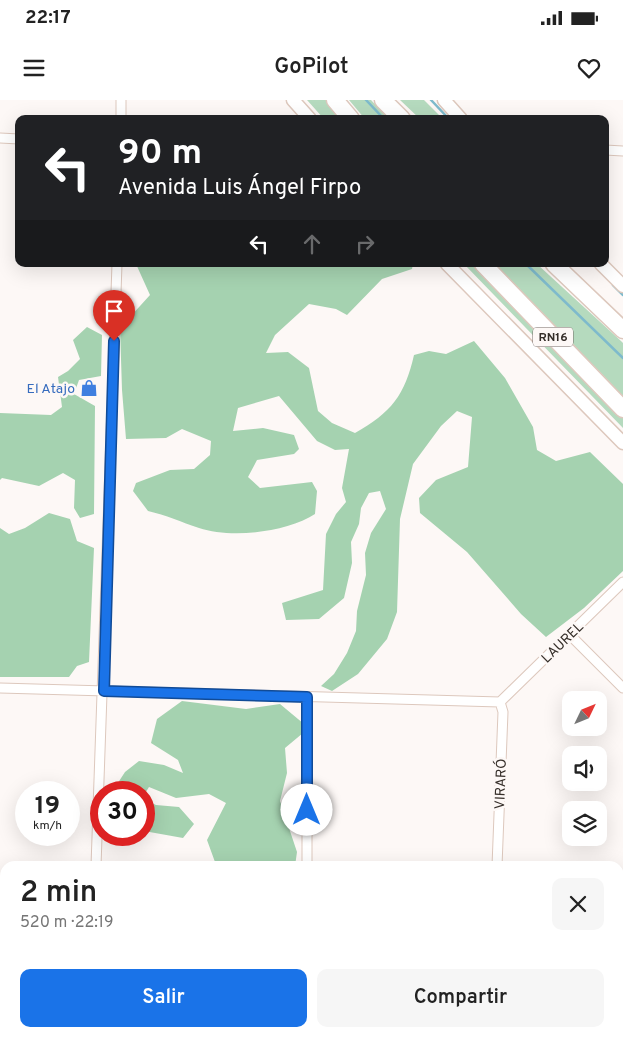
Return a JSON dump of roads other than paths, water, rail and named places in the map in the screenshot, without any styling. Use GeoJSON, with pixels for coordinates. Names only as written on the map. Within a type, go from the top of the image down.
{"type":"FeatureCollection","features":[{"type":"Feature","properties":{"kind":"highway"},"geometry":{"type":"LineString","coordinates":[[335,100],[348,115]]}},
{"type":"Feature","properties":{"kind":"highway"},"geometry":{"type":"LineString","coordinates":[[383,100],[398,115]]}},
{"type":"Feature","properties":{"kind":"highway","name":"RN16"},"geometry":{"type":"LineString","coordinates":[[486,267],[623,409]]}},
{"type":"Feature","properties":{"kind":"highway"},"geometry":{"type":"LineString","coordinates":[[557,267],[623,330]]}},
{"type":"Feature","properties":{"kind":"street"},"geometry":{"type":"LineString","coordinates":[[121,100],[121,115]]}},
{"type":"Feature","properties":{"kind":"street"},"geometry":{"type":"LineString","coordinates":[[293,100],[306,115]]}},
{"type":"Feature","properties":{"kind":"street"},"geometry":{"type":"LineString","coordinates":[[444,100],[457,115]]}},
{"type":"Feature","properties":{"kind":"street"},"geometry":{"type":"LineString","coordinates":[[0,138],[15,139]]}},
{"type":"Feature","properties":{"kind":"street"},"geometry":{"type":"LineString","coordinates":[[609,150],[623,151]]}},
{"type":"Feature","properties":{"kind":"street"},"geometry":{"type":"LineString","coordinates":[[96,861],[104,691],[117,267]]}},
{"type":"Feature","properties":{"kind":"street"},"geometry":{"type":"LineString","coordinates":[[451,267],[623,443]]}},
{"type":"Feature","properties":{"kind":"street"},"geometry":{"type":"LineString","coordinates":[[604,267],[623,286]]}},
{"type":"Feature","properties":{"kind":"street","name":"LAUREL"},"geometry":{"type":"LineString","coordinates":[[500,702],[623,582]]}},
{"type":"Feature","properties":{"kind":"street"},"geometry":{"type":"LineString","coordinates":[[570,635],[623,688]]}},
{"type":"Feature","properties":{"kind":"street"},"geometry":{"type":"LineString","coordinates":[[0,688],[500,702]]}},
{"type":"Feature","properties":{"kind":"street"},"geometry":{"type":"LineString","coordinates":[[307,697],[307,861]]}},
{"type":"Feature","properties":{"kind":"street","name":"VIRARÓ"},"geometry":{"type":"LineString","coordinates":[[497,861],[502,712],[500,702]]}},
{"type":"Feature","properties":{"kind":"waterway"},"geometry":{"type":"LineString","coordinates":[[366,100],[380,115]]}},
{"type":"Feature","properties":{"kind":"waterway"},"geometry":{"type":"LineString","coordinates":[[431,100],[445,115]]}},
{"type":"Feature","properties":{"kind":"waterway"},"geometry":{"type":"LineString","coordinates":[[529,267],[623,358]]}},
{"type":"Feature","properties":{"kind":"waterway"},"geometry":{"type":"LineString","coordinates":[[613,285],[623,295]]}},
{"type":"Feature","properties":{"kind":"place","name":"El Atajo"},"geometry":{"type":"Point","coordinates":[89,388]}}]}
